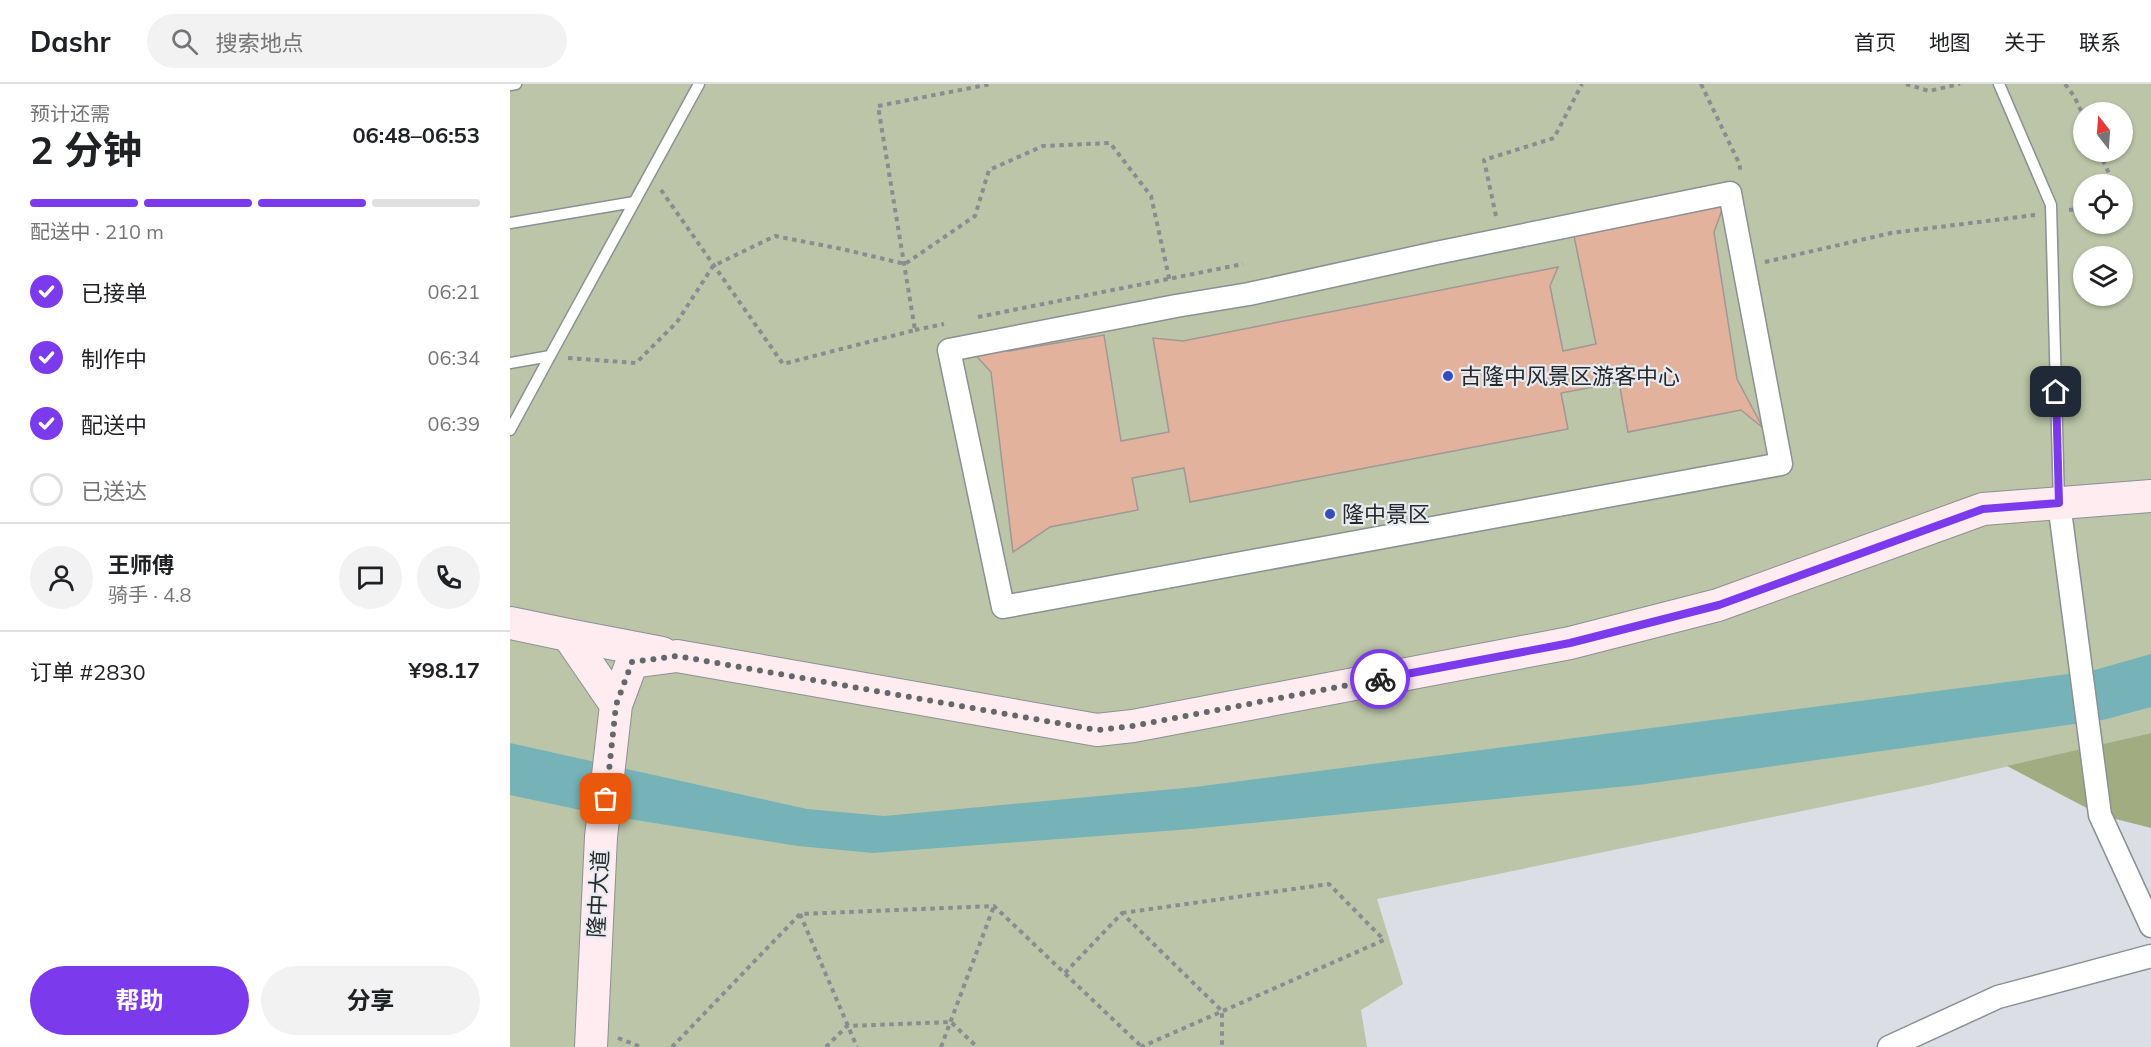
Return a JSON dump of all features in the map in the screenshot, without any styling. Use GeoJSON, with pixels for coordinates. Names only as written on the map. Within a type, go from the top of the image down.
{"type":"FeatureCollection","features":[{"type":"Feature","properties":{"kind":"street"},"geometry":{"type":"LineString","coordinates":[[1730,193],[1744,267],[1781,464],[1003,607],[949,350],[1249,294],[1730,193]]}},
{"type":"Feature","properties":{"kind":"street","name":"隆中大道"},"geometry":{"type":"LineString","coordinates":[[591,1047],[601,837],[616,705],[632,662],[677,656],[1097,730],[1133,726],[1570,643],[1719,605],[1983,509],[2151,496]]}},
{"type":"Feature","properties":{"kind":"street"},"geometry":{"type":"LineString","coordinates":[[2059,503],[2100,815],[2151,926]]}},
{"type":"Feature","properties":{"kind":"street"},"geometry":{"type":"LineString","coordinates":[[510,623],[677,656]]}},
{"type":"Feature","properties":{"kind":"street"},"geometry":{"type":"LineString","coordinates":[[568,635],[616,705]]}},
{"type":"Feature","properties":{"kind":"street"},"geometry":{"type":"LineString","coordinates":[[1889,1047],[1998,997],[2151,956]]}},
{"type":"Feature","properties":{"kind":"lane"},"geometry":{"type":"LineString","coordinates":[[510,85],[516,84]]}},
{"type":"Feature","properties":{"kind":"lane"},"geometry":{"type":"LineString","coordinates":[[510,430],[699,84]]}},
{"type":"Feature","properties":{"kind":"lane"},"geometry":{"type":"LineString","coordinates":[[1999,84],[2051,205],[2059,503]]}},
{"type":"Feature","properties":{"kind":"lane"},"geometry":{"type":"LineString","coordinates":[[510,224],[634,202]]}},
{"type":"Feature","properties":{"kind":"lane"},"geometry":{"type":"LineString","coordinates":[[510,363],[550,356]]}},
{"type":"Feature","properties":{"kind":"path"},"geometry":{"type":"LineString","coordinates":[[915,330],[878,106],[991,84]]}},
{"type":"Feature","properties":{"kind":"path"},"geometry":{"type":"LineString","coordinates":[[1501,241],[1484,160],[1554,138],[1582,84]]}},
{"type":"Feature","properties":{"kind":"path"},"geometry":{"type":"LineString","coordinates":[[1906,84],[1929,91],[1960,84]]}},
{"type":"Feature","properties":{"kind":"path"},"geometry":{"type":"LineString","coordinates":[[2065,84],[2077,102]]}},
{"type":"Feature","properties":{"kind":"path"},"geometry":{"type":"LineString","coordinates":[[550,356],[636,363],[677,322],[713,266],[775,236],[905,264],[975,216],[990,170],[1043,146],[1110,143],[1151,196],[1176,306]]}},
{"type":"Feature","properties":{"kind":"path"},"geometry":{"type":"LineString","coordinates":[[650,173],[783,364],[950,323]]}},
{"type":"Feature","properties":{"kind":"path"},"geometry":{"type":"LineString","coordinates":[[1744,267],[1891,233],[2073,210]]}},
{"type":"Feature","properties":{"kind":"path"},"geometry":{"type":"LineString","coordinates":[[973,318],[1243,264]]}},
{"type":"Feature","properties":{"kind":"path"},"geometry":{"type":"LineString","coordinates":[[672,1047],[800,914],[994,906],[1141,1047],[1384,940],[1329,884],[1122,913],[1065,973]]}},
{"type":"Feature","properties":{"kind":"path"},"geometry":{"type":"LineString","coordinates":[[941,1047],[994,906]]}},
{"type":"Feature","properties":{"kind":"path"},"geometry":{"type":"LineString","coordinates":[[1122,913],[1222,1011],[1222,1047]]}},
{"type":"Feature","properties":{"kind":"path"},"geometry":{"type":"LineString","coordinates":[[800,914],[857,1047]]}},
{"type":"Feature","properties":{"kind":"path"},"geometry":{"type":"LineString","coordinates":[[826,1047],[847,1026],[951,1022],[977,1047]]}},
{"type":"Feature","properties":{"kind":"green space","name":"隆中景区"},"geometry":{"type":"Polygon","coordinates":[[[510,84],[2151,84],[2151,733],[1928,785],[1377,899],[1403,984],[1361,1010],[1367,1047],[510,1047],[510,84]]]}},
{"type":"Feature","properties":{"kind":"green space"},"geometry":{"type":"Polygon","coordinates":[[[2151,733],[2151,828],[2100,815],[2007,766],[2151,733]]]}},
{"type":"Feature","properties":{"kind":"water"},"geometry":{"type":"Polygon","coordinates":[[[2151,654],[2151,707],[2103,720],[1638,785],[1191,829],[873,853],[798,846],[604,815],[510,795],[510,743],[807,809],[884,816],[1195,787],[2091,671],[2151,654]]]}},
{"type":"Feature","properties":{"kind":"building","name":"古隆中风景区游客中心"},"geometry":{"type":"Polygon","coordinates":[[[1726,199],[1714,232],[1737,379],[1763,428],[1741,410],[1628,432],[1619,382],[1561,393],[1568,429],[1190,502],[1184,468],[1132,478],[1138,510],[1050,527],[1013,552],[991,372],[970,349],[1009,351],[1104,335],[1121,441],[1169,432],[1153,338],[1183,341],[1558,267],[1550,286],[1563,351],[1596,344],[1573,231],[1726,199]]]}},
{"type":"Feature","properties":{"kind":"way so far"},"geometry":{"type":"LineString","coordinates":[[606,799],[616,705],[632,662],[677,656],[1097,730],[1133,726],[1380,679]]}},
{"type":"Feature","properties":{"kind":"place","name":"古隆中风景区游客中心"},"geometry":{"type":"Point","coordinates":[1448,376]}},
{"type":"Feature","properties":{"kind":"place","name":"隆中景区"},"geometry":{"type":"Point","coordinates":[1330,514]}},
{"type":"Feature","properties":{"kind":"route"},"geometry":{"type":"LineString","coordinates":[[1380,679],[1570,643],[1719,605],[1983,509],[2059,503],[2056,392]]}}]}
